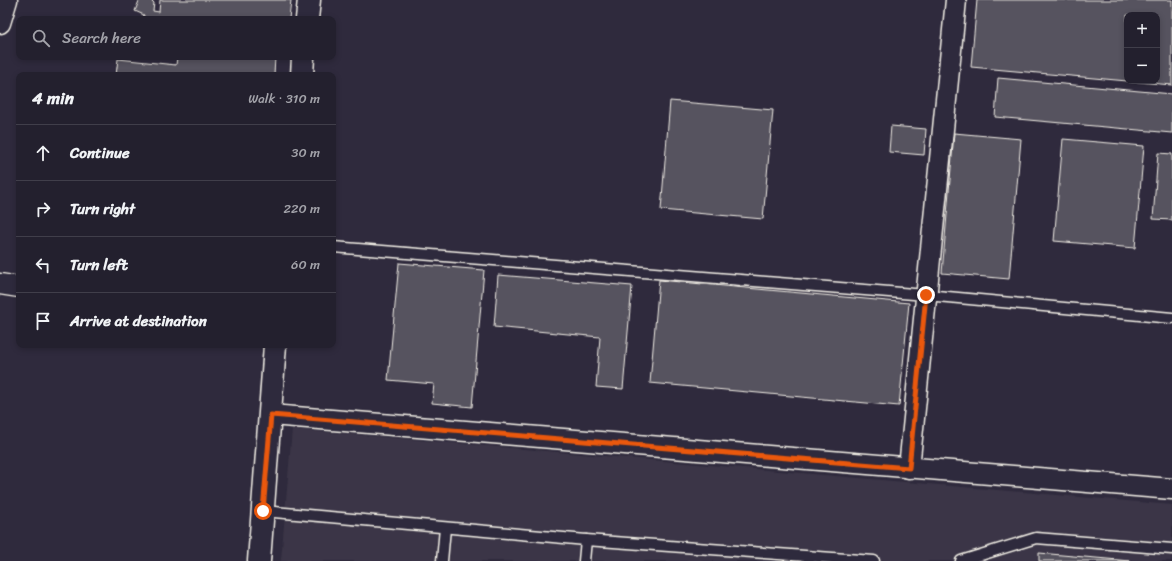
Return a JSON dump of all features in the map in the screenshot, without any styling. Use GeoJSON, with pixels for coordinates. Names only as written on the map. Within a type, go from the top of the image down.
{"type":"FeatureCollection","features":[{"type":"Feature","properties":{"kind":"street"},"geometry":{"type":"LineString","coordinates":[[0,23],[7,0]]}},
{"type":"Feature","properties":{"kind":"street"},"geometry":{"type":"LineString","coordinates":[[307,16],[309,0]]}},
{"type":"Feature","properties":{"kind":"street"},"geometry":{"type":"LineString","coordinates":[[909,468],[956,0]]}},
{"type":"Feature","properties":{"kind":"street"},"geometry":{"type":"LineString","coordinates":[[302,72],[303,60]]}},
{"type":"Feature","properties":{"kind":"street"},"geometry":{"type":"LineString","coordinates":[[0,284],[16,287]]}},
{"type":"Feature","properties":{"kind":"street"},"geometry":{"type":"LineString","coordinates":[[259,561],[275,348]]}},
{"type":"Feature","properties":{"kind":"street"},"geometry":{"type":"LineString","coordinates":[[271,415],[1172,489]]}},
{"type":"Feature","properties":{"kind":"lane"},"geometry":{"type":"LineString","coordinates":[[336,247],[926,295],[1172,318]]}},
{"type":"Feature","properties":{"kind":"lane"},"geometry":{"type":"LineString","coordinates":[[263,511],[586,540],[874,561]]}},
{"type":"Feature","properties":{"kind":"lane"},"geometry":{"type":"LineString","coordinates":[[442,561],[445,528]]}},
{"type":"Feature","properties":{"kind":"lane"},"geometry":{"type":"LineString","coordinates":[[961,561],[1036,538],[1172,549]]}},
{"type":"Feature","properties":{"kind":"lane"},"geometry":{"type":"LineString","coordinates":[[584,561],[586,540]]}},
{"type":"Feature","properties":{"kind":"shaded area"},"geometry":{"type":"Polygon","coordinates":[[[292,429],[1172,505],[1172,561],[281,561],[292,429]]]}},
{"type":"Feature","properties":{"kind":"building"},"geometry":{"type":"Polygon","coordinates":[[[151,0],[154,3],[153,11],[159,12],[160,0],[291,0],[289,16],[144,16],[135,11],[139,1],[151,0]]]}},
{"type":"Feature","properties":{"kind":"building"},"geometry":{"type":"Polygon","coordinates":[[[977,0],[1172,0],[1172,85],[1160,84],[1160,12],[1124,12],[1124,81],[971,67],[977,0]]]}},
{"type":"Feature","properties":{"kind":"building"},"geometry":{"type":"Polygon","coordinates":[[[118,60],[176,65],[177,60],[275,60],[274,72],[116,72],[118,60]]]}},
{"type":"Feature","properties":{"kind":"building"},"geometry":{"type":"Polygon","coordinates":[[[998,78],[1172,94],[1172,133],[995,117],[998,78]]]}},
{"type":"Feature","properties":{"kind":"building"},"geometry":{"type":"Polygon","coordinates":[[[670,101],[773,110],[763,219],[661,210],[670,101]]]}},
{"type":"Feature","properties":{"kind":"building"},"geometry":{"type":"Polygon","coordinates":[[[891,126],[926,129],[924,155],[889,152],[891,126]]]}},
{"type":"Feature","properties":{"kind":"building"},"geometry":{"type":"Polygon","coordinates":[[[954,133],[1021,139],[1009,279],[942,273],[954,133]]]}},
{"type":"Feature","properties":{"kind":"building"},"geometry":{"type":"Polygon","coordinates":[[[1063,139],[1144,146],[1135,248],[1054,241],[1063,139]]]}},
{"type":"Feature","properties":{"kind":"building"},"geometry":{"type":"Polygon","coordinates":[[[1158,153],[1172,154],[1172,220],[1153,219],[1158,153]]]}},
{"type":"Feature","properties":{"kind":"building"},"geometry":{"type":"Polygon","coordinates":[[[399,263],[484,270],[472,407],[432,403],[434,384],[388,380],[399,263]]]}},
{"type":"Feature","properties":{"kind":"building"},"geometry":{"type":"Polygon","coordinates":[[[498,275],[632,286],[623,389],[596,387],[600,337],[494,327],[498,275]]]}},
{"type":"Feature","properties":{"kind":"building"},"geometry":{"type":"Polygon","coordinates":[[[659,280],[909,303],[899,406],[650,383],[659,280]]]}},
{"type":"Feature","properties":{"kind":"building"},"geometry":{"type":"Polygon","coordinates":[[[1039,553],[1130,561],[1039,561],[1039,553]]]}},
{"type":"Feature","properties":{"kind":"route"},"geometry":{"type":"LineString","coordinates":[[263,511],[271,415],[909,468],[926,295]]}}]}
